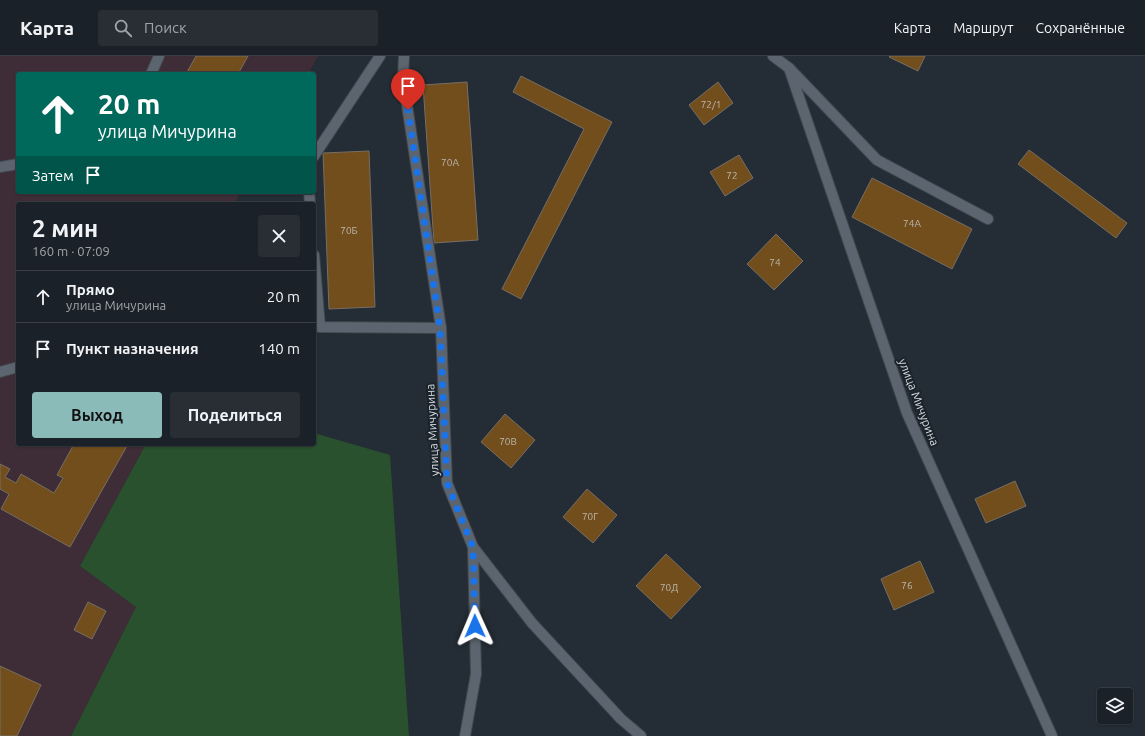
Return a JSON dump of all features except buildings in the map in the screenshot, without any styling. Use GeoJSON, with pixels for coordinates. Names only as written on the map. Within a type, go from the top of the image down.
{"type":"FeatureCollection","features":[{"type":"Feature","properties":{"kind":"street"},"geometry":{"type":"LineString","coordinates":[[152,72],[159,56]]}},
{"type":"Feature","properties":{"kind":"street"},"geometry":{"type":"LineString","coordinates":[[316,153],[380,56]]}},
{"type":"Feature","properties":{"kind":"street","name":"улица Мичурина"},"geometry":{"type":"LineString","coordinates":[[404,56],[403,79],[440,328],[447,483],[473,547],[532,623],[621,719],[641,736]]}},
{"type":"Feature","properties":{"kind":"street"},"geometry":{"type":"LineString","coordinates":[[773,56],[789,68],[877,160],[988,219]]}},
{"type":"Feature","properties":{"kind":"street","name":"улица Мичурина"},"geometry":{"type":"LineString","coordinates":[[789,68],[907,413],[1052,736]]}},
{"type":"Feature","properties":{"kind":"street"},"geometry":{"type":"LineString","coordinates":[[0,167],[16,164]]}},
{"type":"Feature","properties":{"kind":"street"},"geometry":{"type":"LineString","coordinates":[[316,279],[320,327],[440,328]]}},
{"type":"Feature","properties":{"kind":"street"},"geometry":{"type":"LineString","coordinates":[[0,372],[16,368]]}},
{"type":"Feature","properties":{"kind":"street"},"geometry":{"type":"LineString","coordinates":[[466,736],[476,674],[473,547]]}},
{"type":"Feature","properties":{"kind":"shaded area"},"geometry":{"type":"Polygon","coordinates":[[[0,56],[318,56],[309,72],[16,72],[16,194],[240,194],[235,202],[16,202],[16,446],[145,446],[80,566],[136,607],[71,736],[0,736],[0,56]]]}},
{"type":"Feature","properties":{"kind":"green space"},"geometry":{"type":"Polygon","coordinates":[[[316,434],[390,455],[409,736],[71,736],[136,607],[80,566],[145,446],[316,446],[316,434]]]}},
{"type":"Feature","properties":{"kind":"route"},"geometry":{"type":"LineString","coordinates":[[408,110],[440,328],[447,483],[473,547],[475,626]]}}]}
